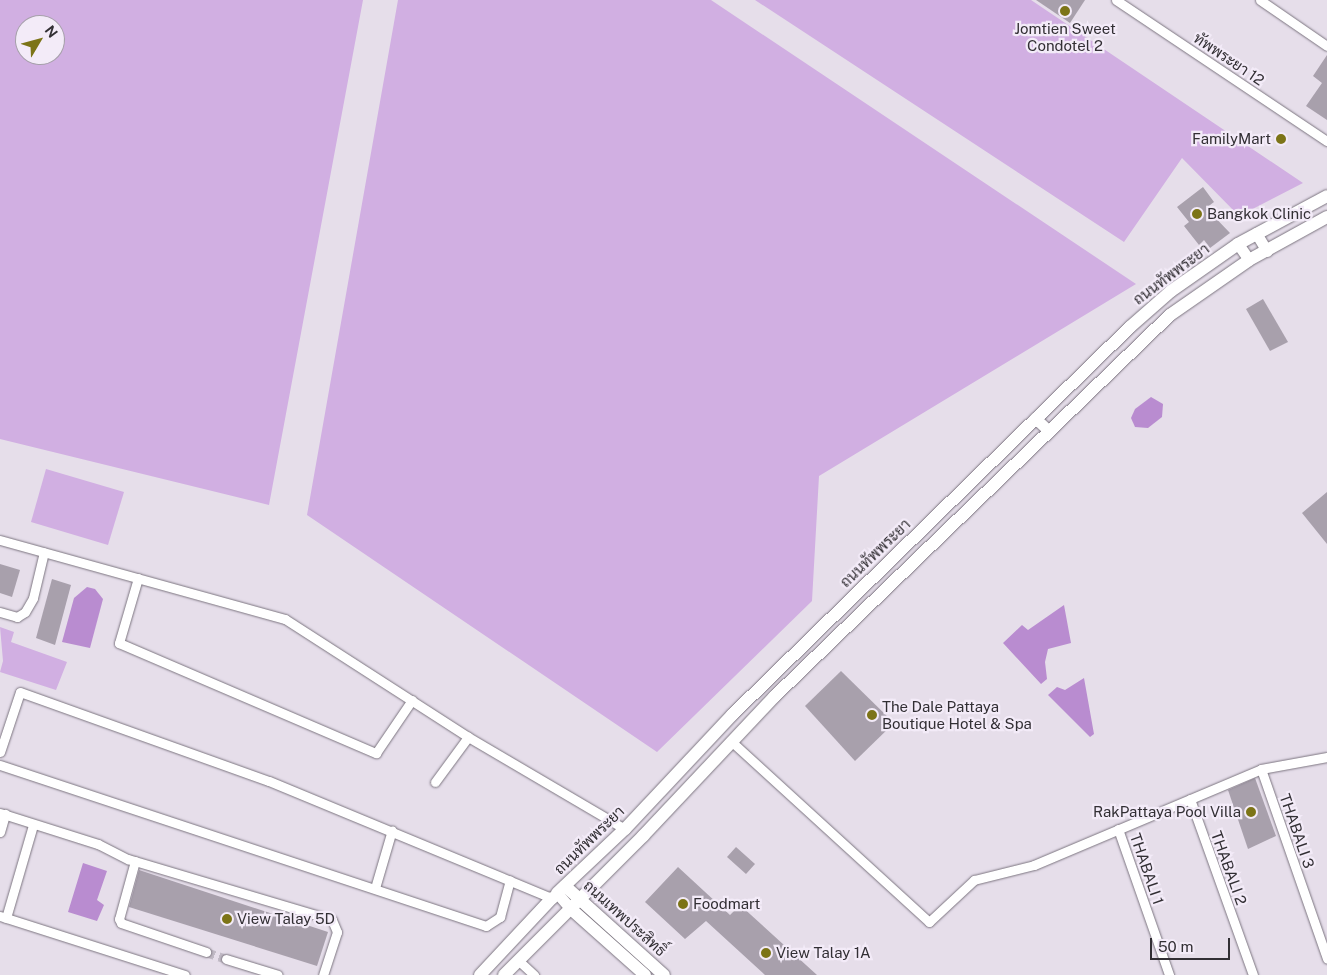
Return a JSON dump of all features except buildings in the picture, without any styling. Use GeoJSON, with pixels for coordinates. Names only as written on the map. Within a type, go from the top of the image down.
{"type":"FeatureCollection","features":[{"type":"Feature","properties":{"kind":"main road","name":"ถนนทัพพระยา"},"geometry":{"type":"LineString","coordinates":[[480,975],[558,892],[625,829],[732,715],[1035,418],[1171,290],[1256,233],[1327,196]]}},
{"type":"Feature","properties":{"kind":"main road"},"geometry":{"type":"LineString","coordinates":[[504,975],[576,904],[732,742],[1048,430],[1182,305],[1249,260],[1327,217]]}},
{"type":"Feature","properties":{"kind":"main road","name":"ถนนเทพประสิทธิ์"},"geometry":{"type":"LineString","coordinates":[[558,892],[576,904],[664,975]]}},
{"type":"Feature","properties":{"kind":"main road","name":"ถนนเทพประสิทธิ์"},"geometry":{"type":"LineString","coordinates":[[576,904],[645,975]]}},
{"type":"Feature","properties":{"kind":"street","name":"ทัพพระยา 12"},"geometry":{"type":"LineString","coordinates":[[1116,0],[1327,141]]}},
{"type":"Feature","properties":{"kind":"street"},"geometry":{"type":"LineString","coordinates":[[1260,0],[1327,46]]}},
{"type":"Feature","properties":{"kind":"street"},"geometry":{"type":"LineString","coordinates":[[1256,233],[1267,250]]}},
{"type":"Feature","properties":{"kind":"street"},"geometry":{"type":"LineString","coordinates":[[1238,244],[1249,260]]}},
{"type":"Feature","properties":{"kind":"street"},"geometry":{"type":"LineString","coordinates":[[1035,418],[1048,430]]}},
{"type":"Feature","properties":{"kind":"street"},"geometry":{"type":"LineString","coordinates":[[0,540],[285,619],[468,737],[625,829]]}},
{"type":"Feature","properties":{"kind":"street"},"geometry":{"type":"LineString","coordinates":[[0,612],[17,617],[25,612],[33,598],[44,552]]}},
{"type":"Feature","properties":{"kind":"street"},"geometry":{"type":"LineString","coordinates":[[138,578],[119,643],[376,752],[412,700]]}},
{"type":"Feature","properties":{"kind":"street"},"geometry":{"type":"LineString","coordinates":[[0,752],[20,692],[268,780],[510,880],[558,892]]}},
{"type":"Feature","properties":{"kind":"street"},"geometry":{"type":"LineString","coordinates":[[435,782],[468,737]]}},
{"type":"Feature","properties":{"kind":"street"},"geometry":{"type":"LineString","coordinates":[[732,742],[929,922],[974,880],[1034,865],[1261,769],[1327,757]]}},
{"type":"Feature","properties":{"kind":"street"},"geometry":{"type":"LineString","coordinates":[[0,765],[486,926],[500,917],[510,880]]}},
{"type":"Feature","properties":{"kind":"street","name":"THABALI 3"},"geometry":{"type":"LineString","coordinates":[[1261,769],[1327,960]]}},
{"type":"Feature","properties":{"kind":"street","name":"THABALI 2"},"geometry":{"type":"LineString","coordinates":[[1190,799],[1253,975]]}},
{"type":"Feature","properties":{"kind":"street"},"geometry":{"type":"LineString","coordinates":[[0,832],[2,814],[33,825],[64,832],[135,861],[332,920],[337,932],[323,975]]}},
{"type":"Feature","properties":{"kind":"street"},"geometry":{"type":"LineString","coordinates":[[33,825],[3,917],[185,975]]}},
{"type":"Feature","properties":{"kind":"street","name":"THABALI 1"},"geometry":{"type":"LineString","coordinates":[[1118,829],[1169,975]]}},
{"type":"Feature","properties":{"kind":"street"},"geometry":{"type":"LineString","coordinates":[[375,888],[392,830]]}},
{"type":"Feature","properties":{"kind":"street"},"geometry":{"type":"LineString","coordinates":[[135,861],[121,923],[206,952]]}},
{"type":"Feature","properties":{"kind":"street"},"geometry":{"type":"LineString","coordinates":[[226,959],[278,975]]}},
{"type":"Feature","properties":{"kind":"street"},"geometry":{"type":"LineString","coordinates":[[518,961],[534,975]]}},
{"type":"Feature","properties":{"kind":"shaded area"},"geometry":{"type":"Polygon","coordinates":[[[0,0],[363,0],[269,505],[0,439],[0,0]]]}},
{"type":"Feature","properties":{"kind":"shaded area"},"geometry":{"type":"Polygon","coordinates":[[[398,0],[711,0],[1136,284],[819,476],[812,601],[657,752],[307,515],[398,0]]]}},
{"type":"Feature","properties":{"kind":"shaded area"},"geometry":{"type":"Polygon","coordinates":[[[755,0],[1031,0],[1303,183],[1239,216],[1182,158],[1124,242],[755,0]]]}},
{"type":"Feature","properties":{"kind":"shaded area"},"geometry":{"type":"Polygon","coordinates":[[[1151,397],[1163,404],[1162,417],[1148,428],[1135,427],[1131,418],[1135,409],[1151,397]]]}},
{"type":"Feature","properties":{"kind":"shaded area"},"geometry":{"type":"Polygon","coordinates":[[[46,469],[124,492],[108,545],[31,522],[46,469]]]}},
{"type":"Feature","properties":{"kind":"shaded area"},"geometry":{"type":"Polygon","coordinates":[[[87,587],[95,589],[103,599],[90,648],[62,642],[74,598],[87,587]]]}},
{"type":"Feature","properties":{"kind":"shaded area"},"geometry":{"type":"Polygon","coordinates":[[[1064,605],[1071,643],[1048,649],[1045,662],[1047,679],[1041,684],[1003,643],[1022,625],[1028,630],[1064,605]]]}},
{"type":"Feature","properties":{"kind":"shaded area"},"geometry":{"type":"Polygon","coordinates":[[[0,627],[14,632],[11,642],[67,662],[56,690],[0,672],[3,661],[0,627]]]}},
{"type":"Feature","properties":{"kind":"shaded area"},"geometry":{"type":"Polygon","coordinates":[[[1084,678],[1094,734],[1090,737],[1048,695],[1057,687],[1065,690],[1084,678]]]}},
{"type":"Feature","properties":{"kind":"shaded area"},"geometry":{"type":"Polygon","coordinates":[[[83,863],[107,871],[97,900],[104,905],[97,921],[68,912],[83,863]]]}},
{"type":"Feature","properties":{"kind":"tunnel"},"geometry":{"type":"LineString","coordinates":[[206,952],[226,959]]}},
{"type":"Feature","properties":{"kind":"place","name":"Jomtien Sweet Condotel 2"},"geometry":{"type":"Point","coordinates":[1065,11]}},
{"type":"Feature","properties":{"kind":"place","name":"FamilyMart"},"geometry":{"type":"Point","coordinates":[1281,139]}},
{"type":"Feature","properties":{"kind":"place","name":"Bangkok Clinic"},"geometry":{"type":"Point","coordinates":[1197,214]}},
{"type":"Feature","properties":{"kind":"place","name":"The Dale Pattaya Boutique Hotel & Spa"},"geometry":{"type":"Point","coordinates":[872,715]}},
{"type":"Feature","properties":{"kind":"place","name":"RakPattaya Pool Villa"},"geometry":{"type":"Point","coordinates":[1251,812]}},
{"type":"Feature","properties":{"kind":"place","name":"Foodmart"},"geometry":{"type":"Point","coordinates":[683,904]}},
{"type":"Feature","properties":{"kind":"place","name":"View Talay 5D"},"geometry":{"type":"Point","coordinates":[227,919]}},
{"type":"Feature","properties":{"kind":"place","name":"View Talay 1A"},"geometry":{"type":"Point","coordinates":[766,953]}}]}
